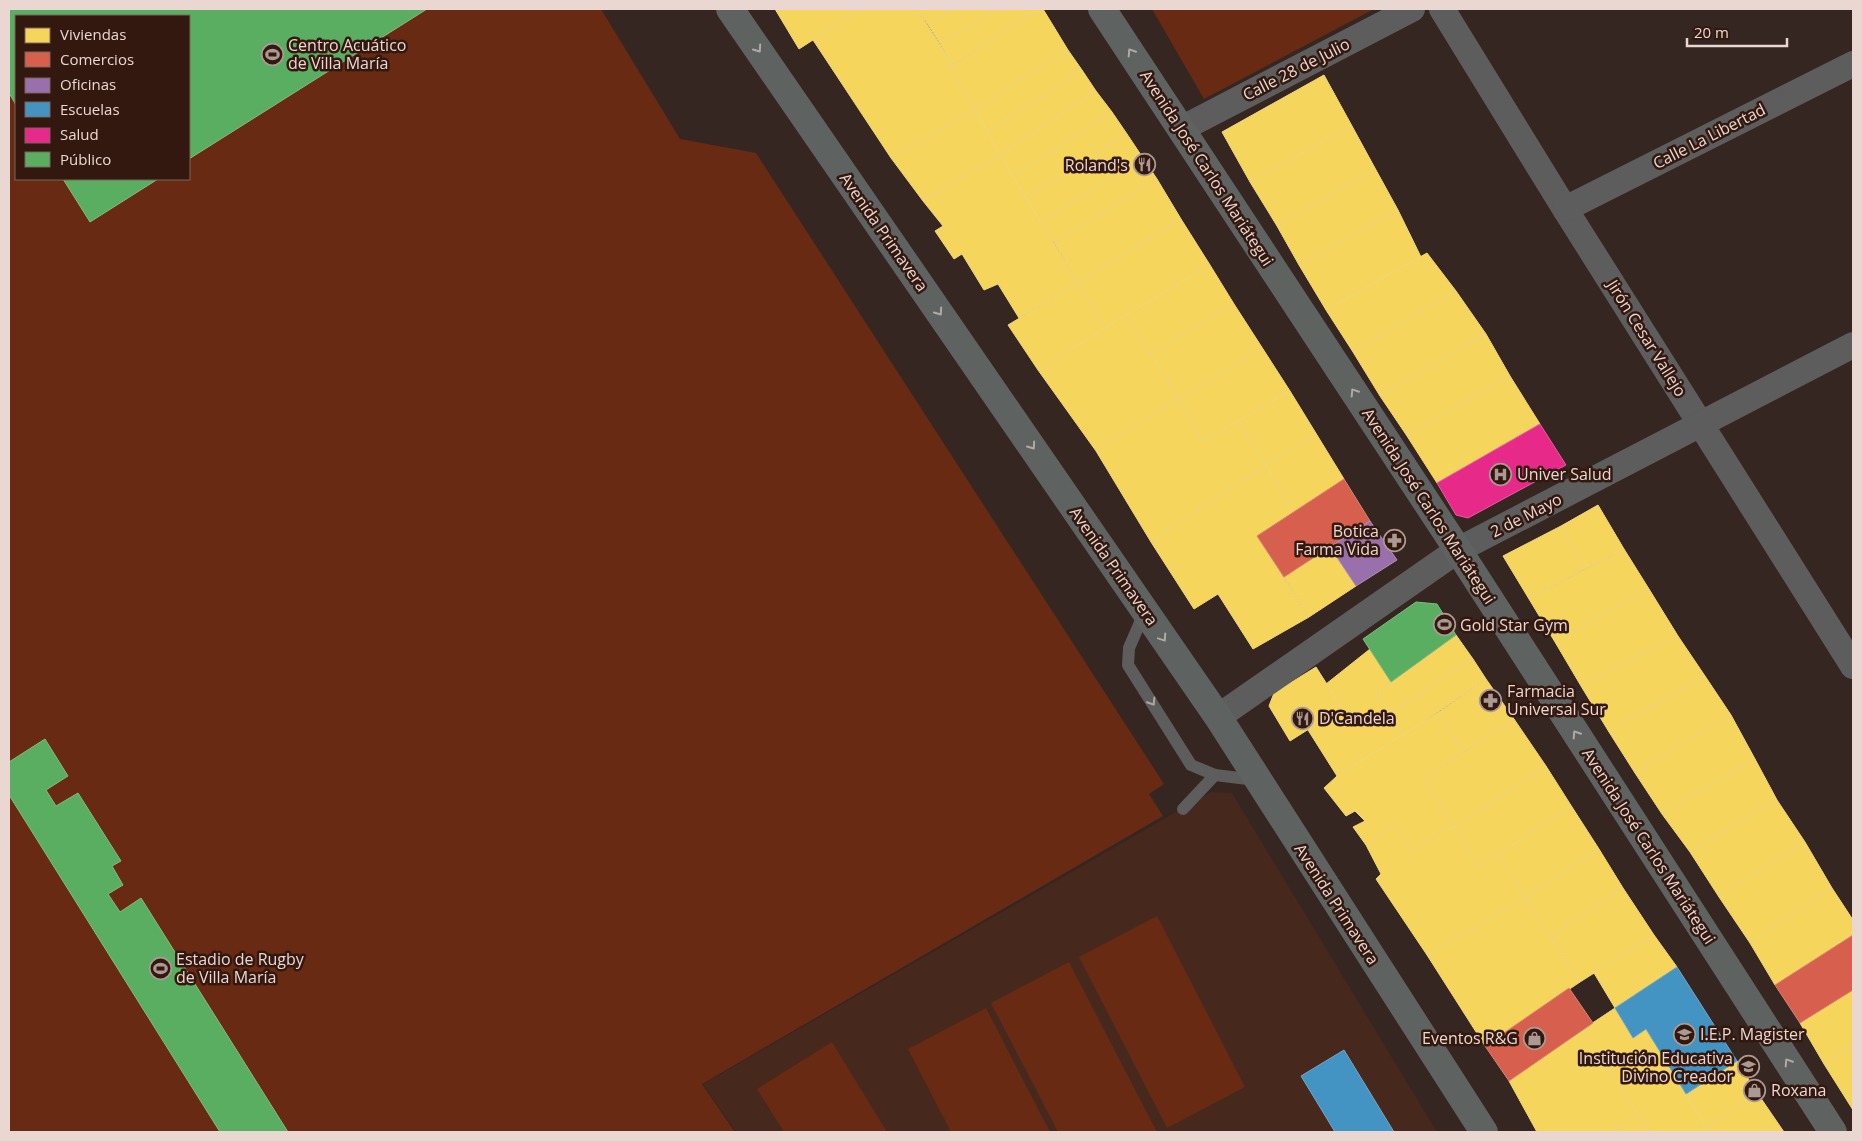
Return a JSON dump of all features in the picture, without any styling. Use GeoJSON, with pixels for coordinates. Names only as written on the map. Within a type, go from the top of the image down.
{"type":"FeatureCollection","features":[{"type":"Feature","properties":{"kind":"street","name":"Avenida Primavera"},"geometry":{"type":"LineString","coordinates":[[730,9],[1218,717],[1484,1132]]}},
{"type":"Feature","properties":{"kind":"street","name":"Avenida José Carlos Mariátegui"},"geometry":{"type":"LineString","coordinates":[[1102,9],[1458,550],[1833,1132]]}},
{"type":"Feature","properties":{"kind":"street","name":"Calle 28 de Julio"},"geometry":{"type":"LineString","coordinates":[[1181,129],[1412,9]]}},
{"type":"Feature","properties":{"kind":"street","name":"Jirón Cesar Vallejo"},"geometry":{"type":"LineString","coordinates":[[1442,9],[1565,209],[1701,424],[1844,631],[1853,666]]}},
{"type":"Feature","properties":{"kind":"street","name":"Calle La Libertad"},"geometry":{"type":"LineString","coordinates":[[1565,209],[1853,64]]}},
{"type":"Feature","properties":{"kind":"street","name":"2 de Mayo"},"geometry":{"type":"LineString","coordinates":[[1218,717],[1458,550],[1853,345]]}},
{"type":"Feature","properties":{"kind":"lane"},"geometry":{"type":"LineString","coordinates":[[1145,611],[1129,648],[1128,664],[1191,765],[1215,774],[1259,781]]}},
{"type":"Feature","properties":{"kind":"lane"},"geometry":{"type":"LineString","coordinates":[[1183,809],[1215,774]]}},
{"type":"Feature","properties":{"kind":"shaded area"},"geometry":{"type":"Polygon","coordinates":[[[9,9],[601,9],[680,139],[756,153],[1164,784],[1149,794],[1163,816],[702,1084],[735,1132],[9,1132],[9,9]]]}},
{"type":"Feature","properties":{"kind":"shaded area"},"geometry":{"type":"Polygon","coordinates":[[[1152,9],[1374,9],[1204,99],[1152,9]]]}},
{"type":"Feature","properties":{"kind":"shaded area"},"geometry":{"type":"Polygon","coordinates":[[[1211,792],[1232,793],[1437,1132],[736,1132],[703,1084],[1211,792]]]}},
{"type":"Feature","properties":{"kind":"shaded area"},"geometry":{"type":"Polygon","coordinates":[[[1157,916],[1245,1087],[1167,1128],[1079,957],[1157,916]]]}},
{"type":"Feature","properties":{"kind":"shaded area"},"geometry":{"type":"Polygon","coordinates":[[[1069,962],[1157,1132],[1058,1132],[991,1003],[1069,962]]]}},
{"type":"Feature","properties":{"kind":"shaded area"},"geometry":{"type":"Polygon","coordinates":[[[986,1008],[1050,1132],[951,1132],[908,1049],[986,1008]]]}},
{"type":"Feature","properties":{"kind":"shaded area"},"geometry":{"type":"Polygon","coordinates":[[[832,1042],[887,1132],[784,1132],[757,1089],[832,1042]]]}},
{"type":"Feature","properties":{"kind":"building: Viviendas"},"geometry":{"type":"Polygon","coordinates":[[[775,9],[861,9],[799,49],[775,9]]]}},
{"type":"Feature","properties":{"kind":"building: Viviendas"},"geometry":{"type":"Polygon","coordinates":[[[861,9],[917,9],[953,65],[949,68],[976,110],[891,158],[813,40],[861,9]]]}},
{"type":"Feature","properties":{"kind":"building: Viviendas"},"geometry":{"type":"Polygon","coordinates":[[[917,9],[955,9],[929,26],[917,9]]]}},
{"type":"Feature","properties":{"kind":"building: Viviendas"},"geometry":{"type":"Polygon","coordinates":[[[955,9],[996,9],[941,45],[929,26],[955,9]]]}},
{"type":"Feature","properties":{"kind":"building: Viviendas"},"geometry":{"type":"Polygon","coordinates":[[[996,9],[1037,9],[953,65],[941,45],[996,9]]]}},
{"type":"Feature","properties":{"kind":"building: Viviendas"},"geometry":{"type":"Polygon","coordinates":[[[1037,9],[1043,9],[1068,50],[976,110],[949,68],[1037,9]]]}},
{"type":"Feature","properties":{"kind":"building: Viviendas"},"geometry":{"type":"Polygon","coordinates":[[[1068,50],[1082,70],[987,133],[976,110],[1068,50]]]}},
{"type":"Feature","properties":{"kind":"building: Viviendas"},"geometry":{"type":"Polygon","coordinates":[[[1082,70],[1096,91],[1000,155],[987,133],[1082,70]]]}},
{"type":"Feature","properties":{"kind":"building: Viviendas"},"geometry":{"type":"Polygon","coordinates":[[[1324,75],[1352,126],[1250,182],[1222,132],[1324,75]]]}},
{"type":"Feature","properties":{"kind":"building: Viviendas"},"geometry":{"type":"Polygon","coordinates":[[[1096,91],[1112,112],[1013,177],[1000,155],[1096,91]]]}},
{"type":"Feature","properties":{"kind":"building: Viviendas"},"geometry":{"type":"Polygon","coordinates":[[[976,110],[1000,155],[923,201],[891,158],[976,110]]]}},
{"type":"Feature","properties":{"kind":"building: Viviendas"},"geometry":{"type":"Polygon","coordinates":[[[1112,112],[1127,134],[1026,199],[1013,177],[1112,112]]]}},
{"type":"Feature","properties":{"kind":"building: Viviendas"},"geometry":{"type":"Polygon","coordinates":[[[1352,126],[1376,170],[1277,226],[1250,182],[1352,126]]]}},
{"type":"Feature","properties":{"kind":"building: Viviendas"},"geometry":{"type":"Polygon","coordinates":[[[1127,134],[1143,158],[1041,223],[1026,199],[1127,134]]]}},
{"type":"Feature","properties":{"kind":"building: Viviendas"},"geometry":{"type":"Polygon","coordinates":[[[1000,155],[1078,283],[1019,318],[998,284],[984,290],[962,254],[954,259],[935,231],[943,226],[923,201],[1000,155]]]}},
{"type":"Feature","properties":{"kind":"building: Viviendas"},"geometry":{"type":"Polygon","coordinates":[[[1143,158],[1157,179],[1055,244],[1041,223],[1143,158]]]}},
{"type":"Feature","properties":{"kind":"building: Viviendas"},"geometry":{"type":"Polygon","coordinates":[[[1376,170],[1398,210],[1299,265],[1277,226],[1376,170]]]}},
{"type":"Feature","properties":{"kind":"building: Viviendas"},"geometry":{"type":"Polygon","coordinates":[[[1157,179],[1181,219],[1078,283],[1055,244],[1157,179]]]}},
{"type":"Feature","properties":{"kind":"building: Viviendas"},"geometry":{"type":"Polygon","coordinates":[[[1398,210],[1421,257],[1326,310],[1299,265],[1398,210]]]}},
{"type":"Feature","properties":{"kind":"building: Viviendas"},"geometry":{"type":"Polygon","coordinates":[[[1181,219],[1210,265],[1106,328],[1078,283],[1181,219]]]}},
{"type":"Feature","properties":{"kind":"building: Viviendas"},"geometry":{"type":"Polygon","coordinates":[[[1427,253],[1456,291],[1353,352],[1326,310],[1427,253]]]}},
{"type":"Feature","properties":{"kind":"building: Viviendas"},"geometry":{"type":"Polygon","coordinates":[[[1210,265],[1234,304],[1151,355],[1126,315],[1210,265]]]}},
{"type":"Feature","properties":{"kind":"building: Viviendas"},"geometry":{"type":"Polygon","coordinates":[[[1078,283],[1106,328],[1038,370],[1008,325],[1078,283]]]}},
{"type":"Feature","properties":{"kind":"building: Viviendas"},"geometry":{"type":"Polygon","coordinates":[[[1456,291],[1486,334],[1380,396],[1353,352],[1456,291]]]}},
{"type":"Feature","properties":{"kind":"building: Viviendas"},"geometry":{"type":"Polygon","coordinates":[[[1234,304],[1263,349],[1179,399],[1151,355],[1234,304]]]}},
{"type":"Feature","properties":{"kind":"building: Viviendas"},"geometry":{"type":"Polygon","coordinates":[[[1126,315],[1179,399],[1096,451],[1038,370],[1126,315]]]}},
{"type":"Feature","properties":{"kind":"building: Viviendas"},"geometry":{"type":"Polygon","coordinates":[[[1486,334],[1510,376],[1407,436],[1380,396],[1486,334]]]}},
{"type":"Feature","properties":{"kind":"building: Viviendas"},"geometry":{"type":"Polygon","coordinates":[[[1263,349],[1290,391],[1203,442],[1179,399],[1263,349]]]}},
{"type":"Feature","properties":{"kind":"building: Viviendas"},"geometry":{"type":"Polygon","coordinates":[[[1510,376],[1540,424],[1437,483],[1407,436],[1510,376]]]}},
{"type":"Feature","properties":{"kind":"building: Viviendas"},"geometry":{"type":"Polygon","coordinates":[[[1290,391],[1317,435],[1266,465],[1238,421],[1290,391]]]}},
{"type":"Feature","properties":{"kind":"building: Viviendas"},"geometry":{"type":"Polygon","coordinates":[[[1179,399],[1203,442],[1238,421],[1266,465],[1151,542],[1096,451],[1179,399]]]}},
{"type":"Feature","properties":{"kind":"building: Viviendas"},"geometry":{"type":"Polygon","coordinates":[[[1317,435],[1344,479],[1294,512],[1266,465],[1317,435]]]}},
{"type":"Feature","properties":{"kind":"building: Viviendas"},"geometry":{"type":"Polygon","coordinates":[[[1266,465],[1294,512],[1257,536],[1309,617],[1253,649],[1218,594],[1194,609],[1151,542],[1266,465]]]}},
{"type":"Feature","properties":{"kind":"building: Viviendas"},"geometry":{"type":"Polygon","coordinates":[[[1598,505],[1624,549],[1585,569],[1561,526],[1598,505]]]}},
{"type":"Feature","properties":{"kind":"building: Viviendas"},"geometry":{"type":"Polygon","coordinates":[[[1561,526],[1585,569],[1529,599],[1503,556],[1561,526]]]}},
{"type":"Feature","properties":{"kind":"building: Viviendas"},"geometry":{"type":"Polygon","coordinates":[[[1330,547],[1356,586],[1309,617],[1284,577],[1330,547]]]}},
{"type":"Feature","properties":{"kind":"building: Viviendas"},"geometry":{"type":"Polygon","coordinates":[[[1624,549],[1649,589],[1555,642],[1529,599],[1624,549]]]}},
{"type":"Feature","properties":{"kind":"building: Viviendas"},"geometry":{"type":"Polygon","coordinates":[[[1649,589],[1678,636],[1581,686],[1555,642],[1649,589]]]}},
{"type":"Feature","properties":{"kind":"building: Viviendas"},"geometry":{"type":"Polygon","coordinates":[[[1456,635],[1473,659],[1390,715],[1376,693],[1456,635]]]}},
{"type":"Feature","properties":{"kind":"building: Viviendas"},"geometry":{"type":"Polygon","coordinates":[[[1678,636],[1705,676],[1609,732],[1581,686],[1678,636]]]}},
{"type":"Feature","properties":{"kind":"building: Viviendas"},"geometry":{"type":"Polygon","coordinates":[[[1370,649],[1391,682],[1376,693],[1404,735],[1337,776],[1308,730],[1342,708],[1326,684],[1370,649]]]}},
{"type":"Feature","properties":{"kind":"building: Viviendas"},"geometry":{"type":"Polygon","coordinates":[[[1473,659],[1486,679],[1404,735],[1390,715],[1473,659]]]}},
{"type":"Feature","properties":{"kind":"building: Viviendas"},"geometry":{"type":"Polygon","coordinates":[[[1316,667],[1342,708],[1290,741],[1269,706],[1274,693],[1316,667]]]}},
{"type":"Feature","properties":{"kind":"building: Viviendas"},"geometry":{"type":"Polygon","coordinates":[[[1705,676],[1731,715],[1635,773],[1609,732],[1705,676]]]}},
{"type":"Feature","properties":{"kind":"building: Viviendas"},"geometry":{"type":"Polygon","coordinates":[[[1486,679],[1514,719],[1464,752],[1439,712],[1486,679]]]}},
{"type":"Feature","properties":{"kind":"building: Viviendas"},"geometry":{"type":"Polygon","coordinates":[[[1439,712],[1464,752],[1424,779],[1455,827],[1444,830],[1414,851],[1395,825],[1366,845],[1353,827],[1365,821],[1355,811],[1346,816],[1324,788],[1337,776],[1439,712]]]}},
{"type":"Feature","properties":{"kind":"building: Viviendas"},"geometry":{"type":"Polygon","coordinates":[[[1731,715],[1755,759],[1662,814],[1635,773],[1731,715]]]}},
{"type":"Feature","properties":{"kind":"building: Viviendas"},"geometry":{"type":"Polygon","coordinates":[[[1514,719],[1546,766],[1455,827],[1424,779],[1514,719]]]}},
{"type":"Feature","properties":{"kind":"building: Viviendas"},"geometry":{"type":"Polygon","coordinates":[[[1755,759],[1777,800],[1690,852],[1662,814],[1755,759]]]}},
{"type":"Feature","properties":{"kind":"building: Viviendas"},"geometry":{"type":"Polygon","coordinates":[[[1546,766],[1572,807],[1479,867],[1455,827],[1546,766]]]}},
{"type":"Feature","properties":{"kind":"building: Viviendas"},"geometry":{"type":"Polygon","coordinates":[[[1777,800],[1805,842],[1719,897],[1690,852],[1777,800]]]}},
{"type":"Feature","properties":{"kind":"building: Viviendas"},"geometry":{"type":"Polygon","coordinates":[[[1572,807],[1599,849],[1526,898],[1499,854],[1572,807]]]}},
{"type":"Feature","properties":{"kind":"building: Viviendas"},"geometry":{"type":"Polygon","coordinates":[[[1395,825],[1414,851],[1444,830],[1455,827],[1479,867],[1499,854],[1526,898],[1427,955],[1376,879],[1381,874],[1366,845],[1395,825]]]}},
{"type":"Feature","properties":{"kind":"building: Viviendas"},"geometry":{"type":"Polygon","coordinates":[[[1805,842],[1832,888],[1750,943],[1719,897],[1805,842]]]}},
{"type":"Feature","properties":{"kind":"building: Viviendas"},"geometry":{"type":"Polygon","coordinates":[[[1599,849],[1623,888],[1551,937],[1526,898],[1599,849]]]}},
{"type":"Feature","properties":{"kind":"building: Viviendas"},"geometry":{"type":"Polygon","coordinates":[[[1623,888],[1654,935],[1580,982],[1551,937],[1623,888]]]}},
{"type":"Feature","properties":{"kind":"building: Viviendas"},"geometry":{"type":"Polygon","coordinates":[[[1832,888],[1853,920],[1853,935],[1775,985],[1750,943],[1832,888]]]}},
{"type":"Feature","properties":{"kind":"building: Viviendas"},"geometry":{"type":"Polygon","coordinates":[[[1526,898],[1580,982],[1485,1046],[1427,955],[1526,898]]]}},
{"type":"Feature","properties":{"kind":"building: Viviendas"},"geometry":{"type":"Polygon","coordinates":[[[1654,935],[1677,967],[1615,1008],[1594,973],[1654,935]]]}},
{"type":"Feature","properties":{"kind":"building: Viviendas"},"geometry":{"type":"Polygon","coordinates":[[[1853,990],[1853,1046],[1824,1064],[1800,1023],[1853,990]]]}},
{"type":"Feature","properties":{"kind":"building: Viviendas"},"geometry":{"type":"Polygon","coordinates":[[[1615,1008],[1633,1038],[1646,1029],[1710,1132],[1651,1132],[1582,1030],[1615,1008]]]}},
{"type":"Feature","properties":{"kind":"building: Viviendas"},"geometry":{"type":"Polygon","coordinates":[[[1582,1030],[1639,1114],[1612,1132],[1537,1132],[1509,1081],[1582,1030]]]}},
{"type":"Feature","properties":{"kind":"building: Viviendas"},"geometry":{"type":"Polygon","coordinates":[[[1853,1046],[1853,1110],[1824,1064],[1853,1046]]]}},
{"type":"Feature","properties":{"kind":"building: Viviendas"},"geometry":{"type":"Polygon","coordinates":[[[1737,1061],[1758,1094],[1707,1128],[1686,1094],[1737,1061]]]}},
{"type":"Feature","properties":{"kind":"building: Viviendas"},"geometry":{"type":"Polygon","coordinates":[[[1758,1094],[1784,1132],[1710,1132],[1707,1128],[1758,1094]]]}},
{"type":"Feature","properties":{"kind":"building: Viviendas"},"geometry":{"type":"Polygon","coordinates":[[[1639,1114],[1651,1132],[1612,1132],[1639,1114]]]}},
{"type":"Feature","properties":{"kind":"building: Comercios"},"geometry":{"type":"Polygon","coordinates":[[[1344,479],[1370,521],[1284,577],[1257,536],[1344,479]]]}},
{"type":"Feature","properties":{"kind":"building: Comercios"},"geometry":{"type":"Polygon","coordinates":[[[1853,935],[1853,990],[1800,1023],[1775,985],[1853,935]]]}},
{"type":"Feature","properties":{"kind":"building: Comercios","name":"Eventos R&G"},"geometry":{"type":"Polygon","coordinates":[[[1569,988],[1593,1023],[1509,1081],[1485,1046],[1569,988]]]}},
{"type":"Feature","properties":{"kind":"building: Oficinas"},"geometry":{"type":"Polygon","coordinates":[[[1370,521],[1397,560],[1356,586],[1330,547],[1370,521]]]}},
{"type":"Feature","properties":{"kind":"building: Escuelas","name":"I.E.P. Magister"},"geometry":{"type":"Polygon","coordinates":[[[1677,967],[1737,1061],[1686,1094],[1646,1029],[1633,1038],[1615,1008],[1677,967]]]}},
{"type":"Feature","properties":{"kind":"building: Escuelas"},"geometry":{"type":"Polygon","coordinates":[[[1344,1050],[1394,1132],[1335,1132],[1301,1076],[1344,1050]]]}},
{"type":"Feature","properties":{"kind":"building: Salud","name":"Univer Salud"},"geometry":{"type":"Polygon","coordinates":[[[1540,424],[1566,465],[1468,518],[1456,515],[1437,483],[1540,424]]]}},
{"type":"Feature","properties":{"kind":"building: Público","name":"Centro Acuático de Villa María"},"geometry":{"type":"Polygon","coordinates":[[[9,9],[427,9],[190,158],[190,15],[15,15],[15,103],[9,93],[9,9]]]}},
{"type":"Feature","properties":{"kind":"building: Público"},"geometry":{"type":"Polygon","coordinates":[[[64,180],[156,180],[90,222],[64,180]]]}},
{"type":"Feature","properties":{"kind":"building: Público"},"geometry":{"type":"Polygon","coordinates":[[[1416,602],[1437,604],[1456,635],[1391,682],[1363,639],[1416,602]]]}},
{"type":"Feature","properties":{"kind":"building: Público"},"geometry":{"type":"Polygon","coordinates":[[[45,739],[68,776],[46,790],[56,806],[78,793],[121,861],[112,866],[123,885],[108,894],[120,912],[141,898],[288,1132],[220,1132],[9,795],[9,762],[45,739]]]}},
{"type":"Feature","properties":{"kind":"place","name":"Centro Acuático de Villa María"},"geometry":{"type":"Point","coordinates":[272,54]}},
{"type":"Feature","properties":{"kind":"place","name":"Roland's"},"geometry":{"type":"Point","coordinates":[1144,165]}},
{"type":"Feature","properties":{"kind":"place","name":"Univer Salud"},"geometry":{"type":"Point","coordinates":[1501,474]}},
{"type":"Feature","properties":{"kind":"place","name":"Botica Farma Vida"},"geometry":{"type":"Point","coordinates":[1395,540]}},
{"type":"Feature","properties":{"kind":"place","name":"Gold Star Gym"},"geometry":{"type":"Point","coordinates":[1444,625]}},
{"type":"Feature","properties":{"kind":"place","name":"Farmacia Universal Sur"},"geometry":{"type":"Point","coordinates":[1491,700]}},
{"type":"Feature","properties":{"kind":"place","name":"D'Candela"},"geometry":{"type":"Point","coordinates":[1303,718]}},
{"type":"Feature","properties":{"kind":"place","name":"Estadio de Rugby de Villa María"},"geometry":{"type":"Point","coordinates":[160,968]}},
{"type":"Feature","properties":{"kind":"place","name":"I.E.P. Magister"},"geometry":{"type":"Point","coordinates":[1684,1034]}},
{"type":"Feature","properties":{"kind":"place","name":"Eventos R&G"},"geometry":{"type":"Point","coordinates":[1534,1038]}},
{"type":"Feature","properties":{"kind":"place","name":"Institución Educativa Divino Creador"},"geometry":{"type":"Point","coordinates":[1749,1067]}},
{"type":"Feature","properties":{"kind":"place","name":"Roxana"},"geometry":{"type":"Point","coordinates":[1755,1090]}}]}
